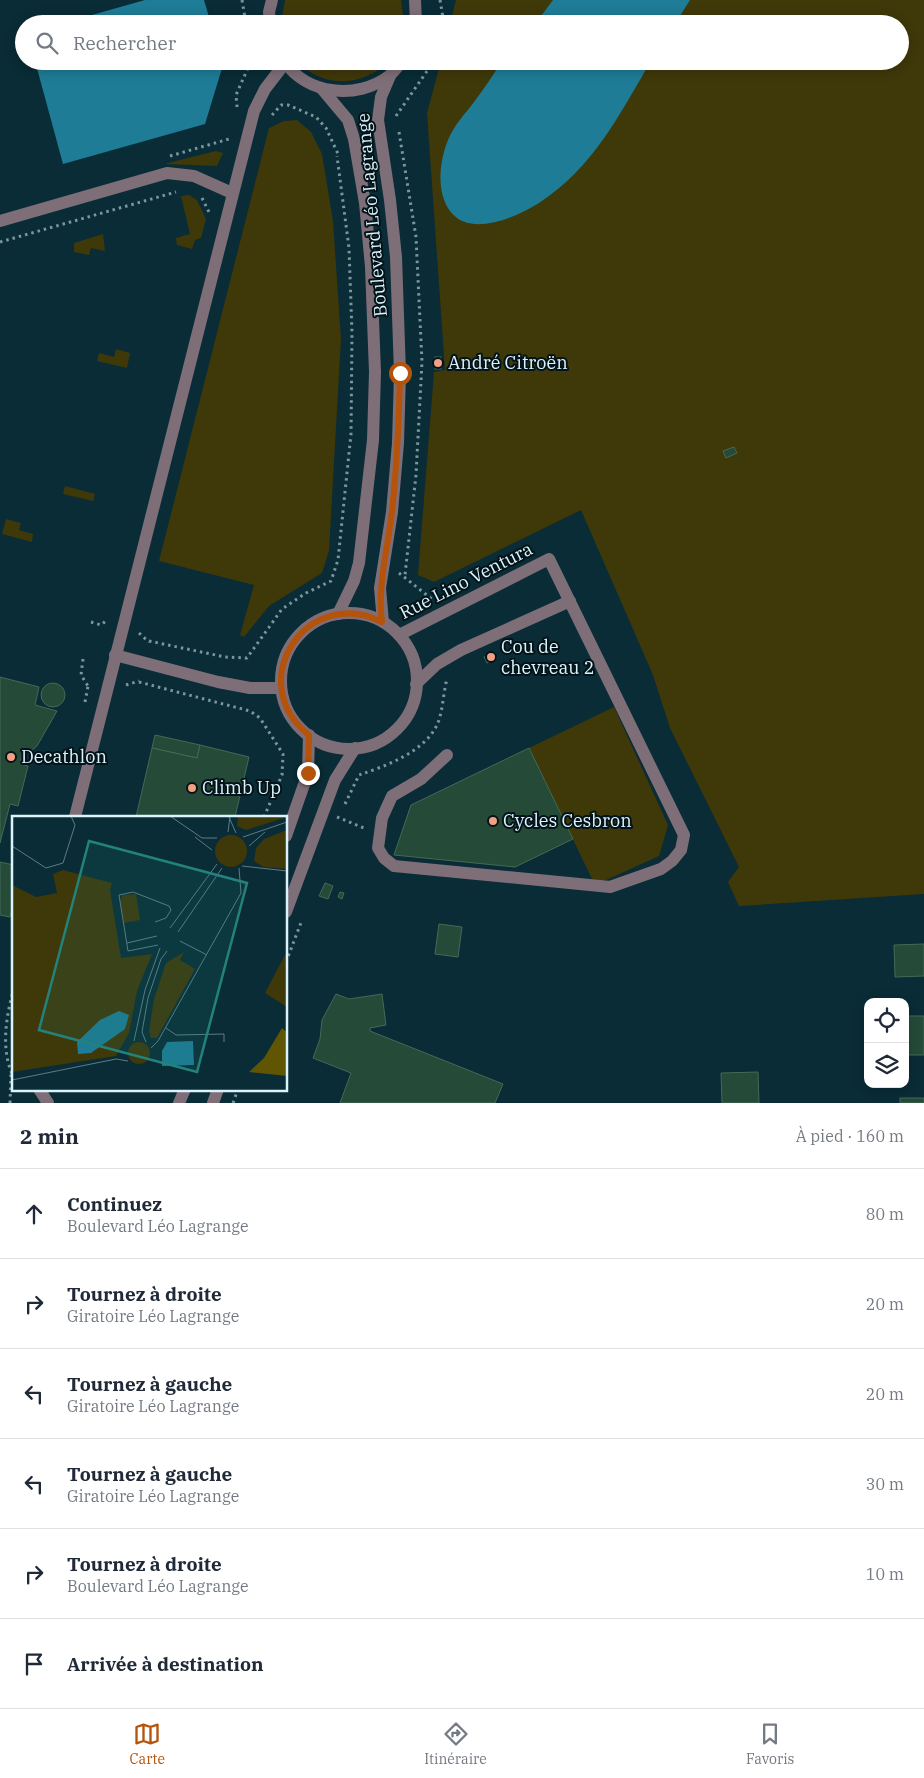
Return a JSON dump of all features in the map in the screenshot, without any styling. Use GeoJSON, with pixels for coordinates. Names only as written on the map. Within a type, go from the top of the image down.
{"type":"FeatureCollection","features":[{"type":"Feature","properties":{"kind":"street"},"geometry":{"type":"LineString","coordinates":[[269,15],[272,0]]}},
{"type":"Feature","properties":{"kind":"street"},"geometry":{"type":"LineString","coordinates":[[415,0],[416,15]]}},
{"type":"Feature","properties":{"kind":"street"},"geometry":{"type":"LineString","coordinates":[[75,816],[254,111],[265,89],[278,70]]}},
{"type":"Feature","properties":{"kind":"street"},"geometry":{"type":"LineString","coordinates":[[292,70],[301,79],[322,89],[346,92],[369,87],[390,76],[395,70]]}},
{"type":"Feature","properties":{"kind":"street","name":"Boulevard Léo Lagrange"},"geometry":{"type":"LineString","coordinates":[[382,622],[380,588],[392,512],[398,443],[400,373],[396,258],[390,200],[378,120],[381,97],[390,76]]}},
{"type":"Feature","properties":{"kind":"street","name":"Boulevard Léo Lagrange"},"geometry":{"type":"LineString","coordinates":[[322,89],[348,120],[354,138],[365,203],[374,333],[372,440],[359,563],[354,581],[338,614]]}},
{"type":"Feature","properties":{"kind":"street"},"geometry":{"type":"LineString","coordinates":[[0,220],[167,173],[194,176],[232,193]]}},
{"type":"Feature","properties":{"kind":"street","name":"Rue Lino Ventura"},"geometry":{"type":"LineString","coordinates":[[398,635],[549,559],[570,601]]}},
{"type":"Feature","properties":{"kind":"street"},"geometry":{"type":"LineString","coordinates":[[416,684],[436,664],[461,650],[570,601],[684,835],[681,850],[672,861],[661,869],[610,886],[394,866],[384,858],[378,848],[382,818],[392,796],[421,779],[447,755]]}},
{"type":"Feature","properties":{"kind":"street"},"geometry":{"type":"LineString","coordinates":[[338,614],[364,615],[382,622],[398,635],[411,654],[416,684],[411,707],[398,727],[378,742],[355,748],[330,746],[309,735],[290,714],[281,688],[284,661],[293,642],[313,624],[338,614]]}},
{"type":"Feature","properties":{"kind":"street"},"geometry":{"type":"LineString","coordinates":[[115,656],[218,682],[250,688],[281,688]]}},
{"type":"Feature","properties":{"kind":"street"},"geometry":{"type":"LineString","coordinates":[[288,830],[308,773],[309,735]]}},
{"type":"Feature","properties":{"kind":"street"},"geometry":{"type":"LineString","coordinates":[[288,907],[335,780],[355,748]]}},
{"type":"Feature","properties":{"kind":"street"},"geometry":{"type":"LineString","coordinates":[[40,1090],[48,1103]]}},
{"type":"Feature","properties":{"kind":"street"},"geometry":{"type":"LineString","coordinates":[[179,1103],[185,1090]]}},
{"type":"Feature","properties":{"kind":"street"},"geometry":{"type":"LineString","coordinates":[[213,1103],[218,1090]]}},
{"type":"Feature","properties":{"kind":"path"},"geometry":{"type":"LineString","coordinates":[[242,0],[244,15]]}},
{"type":"Feature","properties":{"kind":"path"},"geometry":{"type":"LineString","coordinates":[[440,0],[442,15]]}},
{"type":"Feature","properties":{"kind":"path"},"geometry":{"type":"LineString","coordinates":[[238,106],[236,95],[247,70]]}},
{"type":"Feature","properties":{"kind":"path"},"geometry":{"type":"LineString","coordinates":[[138,624],[139,633],[149,641],[226,657],[247,658],[282,609],[306,593],[331,581],[338,560],[352,434],[352,333],[349,257],[337,156]]}},
{"type":"Feature","properties":{"kind":"path"},"geometry":{"type":"LineString","coordinates":[[0,242],[179,191]]}},
{"type":"Feature","properties":{"kind":"path"},"geometry":{"type":"LineString","coordinates":[[196,193],[207,206],[210,218]]}},
{"type":"Feature","properties":{"kind":"path"},"geometry":{"type":"LineString","coordinates":[[405,576],[429,594],[442,612]]}},
{"type":"Feature","properties":{"kind":"path"},"geometry":{"type":"LineString","coordinates":[[91,622],[101,625],[109,617],[113,619]]}},
{"type":"Feature","properties":{"kind":"path"},"geometry":{"type":"LineString","coordinates":[[149,641],[149,647]]}},
{"type":"Feature","properties":{"kind":"path"},"geometry":{"type":"LineString","coordinates":[[337,827],[359,775],[383,767],[420,745],[436,725],[447,677],[464,661],[461,650]]}},
{"type":"Feature","properties":{"kind":"path"},"geometry":{"type":"LineString","coordinates":[[82,659],[80,668],[83,680],[88,686],[94,688]]}},
{"type":"Feature","properties":{"kind":"path"},"geometry":{"type":"LineString","coordinates":[[139,682],[144,674]]}},
{"type":"Feature","properties":{"kind":"path"},"geometry":{"type":"LineString","coordinates":[[124,687],[139,682],[250,711],[260,718],[284,754],[282,775],[264,816]]}},
{"type":"Feature","properties":{"kind":"path"},"geometry":{"type":"LineString","coordinates":[[288,957],[304,915]]}},
{"type":"Feature","properties":{"kind":"path"},"geometry":{"type":"LineString","coordinates":[[10,1103],[11,1073],[4,1037],[12,998]]}},
{"type":"Feature","properties":{"kind":"path"},"geometry":{"type":"LineString","coordinates":[[233,1103],[238,1090]]}},
{"type":"Feature","properties":{"kind":"shaded area"},"geometry":{"type":"Polygon","coordinates":[[[285,0],[401,0],[403,15],[282,15],[285,0]]]}},
{"type":"Feature","properties":{"kind":"shaded area"},"geometry":{"type":"Polygon","coordinates":[[[456,0],[924,0],[924,894],[739,906],[728,882],[739,867],[670,728],[653,675],[581,510],[434,582],[418,575],[434,372],[445,370],[427,113],[439,70],[909,70],[909,15],[452,15],[456,0]]]}},
{"type":"Feature","properties":{"kind":"shaded area"},"geometry":{"type":"Polygon","coordinates":[[[307,70],[379,70],[355,80],[331,80],[307,70]]]}},
{"type":"Feature","properties":{"kind":"shaded area"},"geometry":{"type":"Polygon","coordinates":[[[297,120],[311,132],[322,154],[333,221],[341,339],[329,551],[322,573],[269,606],[244,637],[240,635],[254,585],[159,561],[269,128],[284,121],[297,120]]]}},
{"type":"Feature","properties":{"kind":"shaded area"},"geometry":{"type":"Polygon","coordinates":[[[216,151],[223,153],[217,166],[164,164],[216,151]]]}},
{"type":"Feature","properties":{"kind":"shaded area"},"geometry":{"type":"Polygon","coordinates":[[[189,195],[197,200],[206,219],[201,238],[195,240],[192,249],[177,245],[176,238],[190,234],[181,196],[189,195]]]}},
{"type":"Feature","properties":{"kind":"shaded area"},"geometry":{"type":"Polygon","coordinates":[[[103,234],[105,251],[91,248],[89,255],[74,252],[74,243],[103,234]]]}},
{"type":"Feature","properties":{"kind":"shaded area"},"geometry":{"type":"Polygon","coordinates":[[[116,349],[130,353],[127,368],[97,361],[99,353],[114,357],[116,349]]]}},
{"type":"Feature","properties":{"kind":"shaded area"},"geometry":{"type":"Polygon","coordinates":[[[65,486],[95,494],[93,501],[63,494],[65,486]]]}},
{"type":"Feature","properties":{"kind":"shaded area"},"geometry":{"type":"Polygon","coordinates":[[[6,519],[21,523],[19,530],[33,534],[32,542],[2,534],[6,519]]]}},
{"type":"Feature","properties":{"kind":"shaded area"},"geometry":{"type":"Polygon","coordinates":[[[614,707],[668,825],[659,856],[604,881],[592,879],[529,748],[614,707]]]}},
{"type":"Feature","properties":{"kind":"water"},"geometry":{"type":"Polygon","coordinates":[[[145,0],[204,0],[208,15],[92,15],[145,0]]]}},
{"type":"Feature","properties":{"kind":"water"},"geometry":{"type":"Polygon","coordinates":[[[553,0],[690,0],[681,15],[542,15],[553,0]]]}},
{"type":"Feature","properties":{"kind":"water"},"geometry":{"type":"Polygon","coordinates":[[[37,70],[221,70],[205,124],[63,164],[37,70]]]}},
{"type":"Feature","properties":{"kind":"water"},"geometry":{"type":"Polygon","coordinates":[[[496,70],[646,70],[604,139],[575,173],[558,189],[521,213],[499,221],[476,224],[457,218],[450,210],[445,201],[440,180],[442,159],[453,129],[496,70]]]}},
{"type":"Feature","properties":{"kind":"building","name":"André Citroën"},"geometry":{"type":"Polygon","coordinates":[[[435,357],[441,357],[441,369],[435,369],[435,357]]]}},
{"type":"Feature","properties":{"kind":"building"},"geometry":{"type":"Polygon","coordinates":[[[734,447],[737,453],[726,458],[723,451],[734,447]]]}},
{"type":"Feature","properties":{"kind":"building","name":"Cou de chevreau 2"},"geometry":{"type":"Polygon","coordinates":[[[494,652],[497,658],[487,663],[484,657],[494,652]]]}},
{"type":"Feature","properties":{"kind":"building","name":"Decathlon"},"geometry":{"type":"Polygon","coordinates":[[[0,677],[39,687],[35,705],[57,711],[37,746],[32,750],[23,750],[20,764],[28,766],[18,806],[10,804],[0,843],[0,677]]]}},
{"type":"Feature","properties":{"kind":"building"},"geometry":{"type":"Polygon","coordinates":[[[53,683],[62,686],[65,695],[62,704],[53,707],[44,704],[41,695],[44,686],[53,683]]]}},
{"type":"Feature","properties":{"kind":"building"},"geometry":{"type":"Polygon","coordinates":[[[155,735],[200,745],[197,758],[152,748],[155,735]]]}},
{"type":"Feature","properties":{"kind":"building","name":"Climb Up"},"geometry":{"type":"Polygon","coordinates":[[[200,745],[249,757],[235,816],[136,816],[152,748],[197,758],[200,745]]]}},
{"type":"Feature","properties":{"kind":"building"},"geometry":{"type":"Polygon","coordinates":[[[529,748],[573,839],[515,867],[394,855],[411,805],[529,748]]]}},
{"type":"Feature","properties":{"kind":"building"},"geometry":{"type":"Polygon","coordinates":[[[0,862],[12,865],[12,910],[10,917],[0,915],[0,862]]]}},
{"type":"Feature","properties":{"kind":"building"},"geometry":{"type":"Polygon","coordinates":[[[325,883],[333,886],[328,899],[319,896],[325,883]]]}},
{"type":"Feature","properties":{"kind":"building"},"geometry":{"type":"Polygon","coordinates":[[[340,892],[344,893],[342,899],[338,897],[340,892]]]}},
{"type":"Feature","properties":{"kind":"building"},"geometry":{"type":"Polygon","coordinates":[[[439,924],[462,927],[458,957],[435,954],[439,924]]]}},
{"type":"Feature","properties":{"kind":"building"},"geometry":{"type":"Polygon","coordinates":[[[924,944],[924,976],[895,977],[894,945],[924,944]]]}},
{"type":"Feature","properties":{"kind":"building"},"geometry":{"type":"Polygon","coordinates":[[[336,994],[349,999],[382,994],[386,1025],[370,1028],[370,1031],[503,1084],[495,1103],[340,1103],[351,1073],[313,1058],[320,1039],[322,1020],[336,994]]]}},
{"type":"Feature","properties":{"kind":"building"},"geometry":{"type":"Polygon","coordinates":[[[909,1016],[924,1016],[924,1055],[909,1055],[909,1016]]]}},
{"type":"Feature","properties":{"kind":"building"},"geometry":{"type":"Polygon","coordinates":[[[758,1072],[759,1103],[722,1103],[721,1073],[758,1072]]]}},
{"type":"Feature","properties":{"kind":"building"},"geometry":{"type":"Polygon","coordinates":[[[900,1098],[924,1098],[924,1103],[900,1103],[900,1098]]]}},
{"type":"Feature","properties":{"kind":"place","name":"André Citroën"},"geometry":{"type":"Point","coordinates":[438,363]}},
{"type":"Feature","properties":{"kind":"place","name":"Cou de chevreau 2"},"geometry":{"type":"Point","coordinates":[491,657]}},
{"type":"Feature","properties":{"kind":"place","name":"Decathlon"},"geometry":{"type":"Point","coordinates":[11,757]}},
{"type":"Feature","properties":{"kind":"place","name":"Climb Up"},"geometry":{"type":"Point","coordinates":[192,788]}},
{"type":"Feature","properties":{"kind":"place","name":"Cycles Cesbron"},"geometry":{"type":"Point","coordinates":[493,821]}},
{"type":"Feature","properties":{"kind":"route"},"geometry":{"type":"LineString","coordinates":[[308,773],[309,735],[294,720],[287,708],[281,688],[281,674],[289,648],[302,632],[318,620],[338,614],[351,613],[364,615],[382,622],[380,588],[385,567],[392,512],[398,443],[400,373]]}}]}
